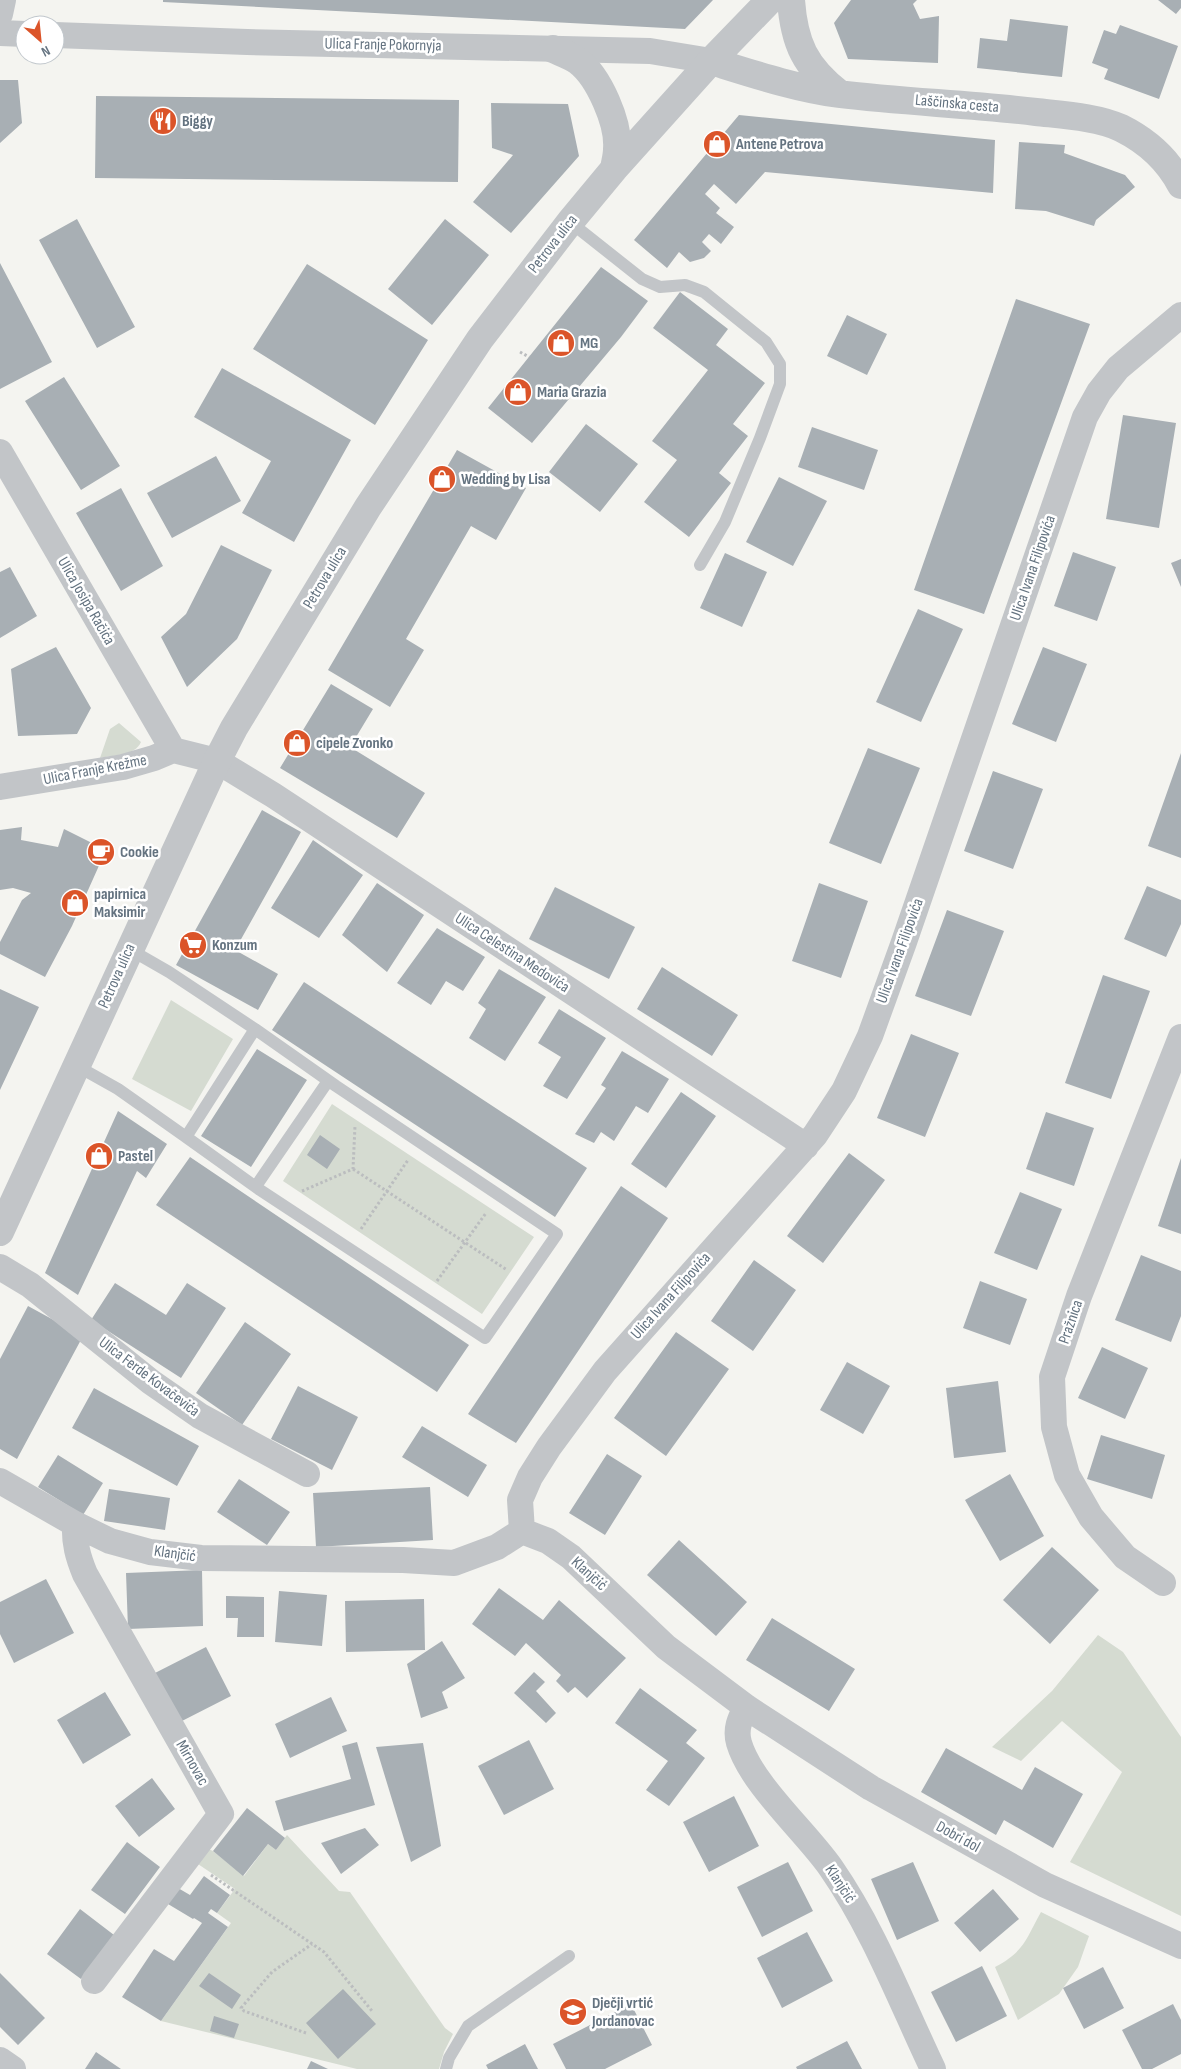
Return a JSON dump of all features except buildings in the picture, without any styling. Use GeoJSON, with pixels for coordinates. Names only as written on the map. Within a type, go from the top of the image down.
{"type":"FeatureCollection","features":[{"type":"Feature","properties":{"kind":"street"},"geometry":{"type":"LineString","coordinates":[[0,14],[3,0]]}},
{"type":"Feature","properties":{"kind":"street","name":"Petrova ulica"},"geometry":{"type":"LineString","coordinates":[[0,1232],[217,761],[234,728],[368,507],[428,414],[480,339],[570,222],[614,169],[711,61],[770,0]]}},
{"type":"Feature","properties":{"kind":"street"},"geometry":{"type":"LineString","coordinates":[[791,0],[792,16],[801,52],[823,80],[840,94]]}},
{"type":"Feature","properties":{"kind":"street"},"geometry":{"type":"LineString","coordinates":[[0,33],[15,34]]}},
{"type":"Feature","properties":{"kind":"street","name":"Ulica Franje Pokornyja"},"geometry":{"type":"LineString","coordinates":[[65,35],[650,51],[711,61]]}},
{"type":"Feature","properties":{"kind":"street"},"geometry":{"type":"LineString","coordinates":[[554,49],[580,62],[605,99],[616,131],[617,149],[614,169]]}},
{"type":"Feature","properties":{"kind":"street","name":"Laščinska cesta"},"geometry":{"type":"LineString","coordinates":[[711,61],[769,79],[840,94],[1062,114],[1104,123],[1120,128],[1150,146],[1162,158],[1181,185]]}},
{"type":"Feature","properties":{"kind":"street","name":"Ulica Ivana Filipovića"},"geometry":{"type":"LineString","coordinates":[[522,1531],[520,1500],[530,1477],[549,1447],[605,1371],[806,1146],[844,1091],[870,1036],[911,923],[1086,417],[1099,392],[1118,368],[1181,315]]}},
{"type":"Feature","properties":{"kind":"street","name":"Ulica Josipa Račića"},"geometry":{"type":"LineString","coordinates":[[0,452],[173,750]]}},
{"type":"Feature","properties":{"kind":"street"},"geometry":{"type":"LineString","coordinates":[[173,750],[217,761]]}},
{"type":"Feature","properties":{"kind":"street","name":"Ulica Franje Krežme"},"geometry":{"type":"LineString","coordinates":[[0,787],[123,767],[173,750]]}},
{"type":"Feature","properties":{"kind":"street","name":"Ulica Celestina Medovića"},"geometry":{"type":"LineString","coordinates":[[217,761],[273,794],[806,1146]]}},
{"type":"Feature","properties":{"kind":"street","name":"Pražnica"},"geometry":{"type":"LineString","coordinates":[[1162,1583],[1125,1557],[1091,1517],[1067,1474],[1054,1427],[1052,1378],[1079,1296],[1181,1038]]}},
{"type":"Feature","properties":{"kind":"street","name":"Ulica Ferde Kovačevića"},"geometry":{"type":"LineString","coordinates":[[0,1267],[30,1285],[151,1382],[200,1416],[307,1474]]}},
{"type":"Feature","properties":{"kind":"street","name":"Klanjčić"},"geometry":{"type":"LineString","coordinates":[[0,1481],[75,1524],[110,1541],[150,1552],[201,1558],[454,1562],[497,1547],[522,1531],[548,1541],[571,1557],[666,1647],[746,1707],[740,1718],[737,1731],[739,1743],[747,1760],[761,1782],[830,1867],[848,1895],[866,1927],[933,2069]]}},
{"type":"Feature","properties":{"kind":"street","name":"Mirnovac"},"geometry":{"type":"LineString","coordinates":[[75,1524],[74,1538],[85,1574],[221,1814],[94,1981]]}},
{"type":"Feature","properties":{"kind":"street","name":"Dobri dol"},"geometry":{"type":"LineString","coordinates":[[746,1707],[871,1788],[1045,1885],[1181,1946]]}},
{"type":"Feature","properties":{"kind":"street"},"geometry":{"type":"LineString","coordinates":[[0,2060],[13,2069]]}},
{"type":"Feature","properties":{"kind":"lane"},"geometry":{"type":"LineString","coordinates":[[570,222],[642,279],[660,287],[685,285],[704,292],[766,342],[780,364],[780,384],[760,438],[725,522],[700,565]]}},
{"type":"Feature","properties":{"kind":"lane"},"geometry":{"type":"LineString","coordinates":[[77,1066],[118,1090],[256,1186],[485,1338],[557,1234],[328,1081],[255,1029],[169,972],[129,949]]}},
{"type":"Feature","properties":{"kind":"lane"},"geometry":{"type":"LineString","coordinates":[[186,1137],[255,1029]]}},
{"type":"Feature","properties":{"kind":"lane"},"geometry":{"type":"LineString","coordinates":[[256,1186],[328,1081]]}},
{"type":"Feature","properties":{"kind":"lane"},"geometry":{"type":"LineString","coordinates":[[446,2069],[449,2058],[468,2026],[570,1956]]}},
{"type":"Feature","properties":{"kind":"path"},"geometry":{"type":"LineString","coordinates":[[520,352],[529,358]]}},
{"type":"Feature","properties":{"kind":"path"},"geometry":{"type":"LineString","coordinates":[[353,1169],[355,1123]]}},
{"type":"Feature","properties":{"kind":"path"},"geometry":{"type":"LineString","coordinates":[[356,1236],[414,1153]]}},
{"type":"Feature","properties":{"kind":"path"},"geometry":{"type":"LineString","coordinates":[[353,1169],[512,1274]]}},
{"type":"Feature","properties":{"kind":"path"},"geometry":{"type":"LineString","coordinates":[[295,1194],[353,1169]]}},
{"type":"Feature","properties":{"kind":"path"},"geometry":{"type":"LineString","coordinates":[[432,1288],[486,1212]]}},
{"type":"Feature","properties":{"kind":"path"},"geometry":{"type":"LineString","coordinates":[[188,1858],[324,1952],[372,2011]]}},
{"type":"Feature","properties":{"kind":"path"},"geometry":{"type":"LineString","coordinates":[[306,2034],[244,2011],[242,2008],[272,1972],[312,1944]]}},
{"type":"Feature","properties":{"kind":"shaded area"},"geometry":{"type":"Polygon","coordinates":[[[119,723],[141,742],[138,747],[129,752],[100,758],[110,729],[119,723]]]}},
{"type":"Feature","properties":{"kind":"shaded area"},"geometry":{"type":"Polygon","coordinates":[[[171,1000],[233,1039],[191,1111],[132,1079],[171,1000]]]}},
{"type":"Feature","properties":{"kind":"shaded area"},"geometry":{"type":"Polygon","coordinates":[[[332,1104],[534,1237],[482,1314],[283,1181],[332,1104]]]}},
{"type":"Feature","properties":{"kind":"shaded area"},"geometry":{"type":"Polygon","coordinates":[[[1098,1635],[1123,1652],[1181,1737],[1181,1916],[1070,1862],[1122,1772],[1062,1721],[1021,1761],[992,1747],[1052,1691],[1098,1635]]]}},
{"type":"Feature","properties":{"kind":"shaded area"},"geometry":{"type":"Polygon","coordinates":[[[287,1835],[339,1891],[350,1892],[445,2028],[453,2034],[444,2052],[439,2069],[357,2069],[161,2021],[231,1923],[217,1913],[235,1889],[195,1862],[206,1848],[213,1851],[244,1876],[268,1844],[276,1850],[287,1835]]]}},
{"type":"Feature","properties":{"kind":"shaded area"},"geometry":{"type":"Polygon","coordinates":[[[1041,1912],[1089,1936],[1078,1967],[1059,1994],[1018,2020],[995,1967],[1018,1950],[1028,1937],[1041,1912]]]}},
{"type":"Feature","properties":{"kind":"place","name":"Biggy"},"geometry":{"type":"Point","coordinates":[163,121]}},
{"type":"Feature","properties":{"kind":"place","name":"Antene Petrova"},"geometry":{"type":"Point","coordinates":[717,144]}},
{"type":"Feature","properties":{"kind":"place","name":"MG"},"geometry":{"type":"Point","coordinates":[561,343]}},
{"type":"Feature","properties":{"kind":"place","name":"Maria Grazia"},"geometry":{"type":"Point","coordinates":[518,392]}},
{"type":"Feature","properties":{"kind":"place","name":"Wedding by Lisa"},"geometry":{"type":"Point","coordinates":[442,479]}},
{"type":"Feature","properties":{"kind":"place","name":"cipele Zvonko"},"geometry":{"type":"Point","coordinates":[297,743]}},
{"type":"Feature","properties":{"kind":"place","name":"Cookie"},"geometry":{"type":"Point","coordinates":[101,852]}},
{"type":"Feature","properties":{"kind":"place","name":"papirnica Maksimir"},"geometry":{"type":"Point","coordinates":[75,903]}},
{"type":"Feature","properties":{"kind":"place","name":"Konzum"},"geometry":{"type":"Point","coordinates":[193,945]}},
{"type":"Feature","properties":{"kind":"place","name":"Pastel"},"geometry":{"type":"Point","coordinates":[99,1156]}},
{"type":"Feature","properties":{"kind":"place","name":"Dječji vrtić Jordanovac"},"geometry":{"type":"Point","coordinates":[573,2012]}}]}
